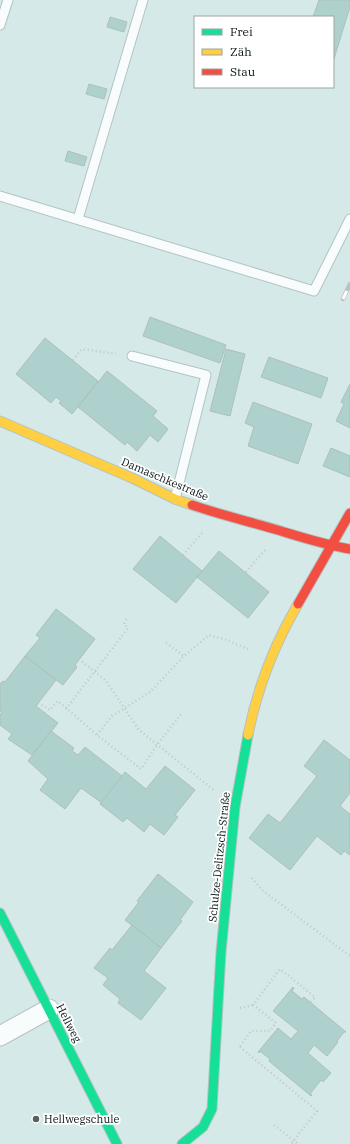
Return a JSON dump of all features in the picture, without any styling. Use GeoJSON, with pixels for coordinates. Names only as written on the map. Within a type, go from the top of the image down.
{"type":"FeatureCollection","features":[{"type":"Feature","properties":{"kind":"street","name":"Damaschkestraße"},"geometry":{"type":"LineString","coordinates":[[0,421],[132,478],[175,499],[218,514],[332,546],[350,549]]}},
{"type":"Feature","properties":{"kind":"street","name":"Schulze-Delitzsch-Straße"},"geometry":{"type":"LineString","coordinates":[[182,1144],[202,1127],[212,1109],[221,959],[234,807],[253,710],[270,660],[296,607],[350,513]]}},
{"type":"Feature","properties":{"kind":"street","name":"Hellweg"},"geometry":{"type":"LineString","coordinates":[[0,913],[117,1144]]}},
{"type":"Feature","properties":{"kind":"street"},"geometry":{"type":"LineString","coordinates":[[0,1036],[49,1009]]}},
{"type":"Feature","properties":{"kind":"lane"},"geometry":{"type":"LineString","coordinates":[[0,25],[8,0]]}},
{"type":"Feature","properties":{"kind":"lane"},"geometry":{"type":"LineString","coordinates":[[78,219],[143,0]]}},
{"type":"Feature","properties":{"kind":"lane"},"geometry":{"type":"LineString","coordinates":[[0,196],[314,291],[350,219]]}},
{"type":"Feature","properties":{"kind":"lane"},"geometry":{"type":"LineString","coordinates":[[132,356],[206,375],[175,499]]}},
{"type":"Feature","properties":{"kind":"path"},"geometry":{"type":"LineString","coordinates":[[73,360],[82,349],[132,356]]}},
{"type":"Feature","properties":{"kind":"path"},"geometry":{"type":"LineString","coordinates":[[183,555],[218,514]]}},
{"type":"Feature","properties":{"kind":"path"},"geometry":{"type":"LineString","coordinates":[[66,709],[128,628],[124,624],[127,618]]}},
{"type":"Feature","properties":{"kind":"path"},"geometry":{"type":"LineString","coordinates":[[97,735],[112,716],[150,692],[184,656],[209,635],[224,638],[270,660]]}},
{"type":"Feature","properties":{"kind":"path"},"geometry":{"type":"LineString","coordinates":[[166,643],[184,656]]}},
{"type":"Feature","properties":{"kind":"path"},"geometry":{"type":"LineString","coordinates":[[79,659],[106,681],[140,730],[234,807]]}},
{"type":"Feature","properties":{"kind":"path"},"geometry":{"type":"LineString","coordinates":[[38,703],[50,710],[58,701],[97,735],[141,769],[182,713]]}},
{"type":"Feature","properties":{"kind":"path"},"geometry":{"type":"LineString","coordinates":[[230,851],[262,890],[350,956]]}},
{"type":"Feature","properties":{"kind":"path"},"geometry":{"type":"LineString","coordinates":[[214,1070],[240,1046],[251,1032],[270,1031],[276,1023],[253,1005],[280,968],[315,997],[311,1002]]}},
{"type":"Feature","properties":{"kind":"path"},"geometry":{"type":"LineString","coordinates":[[240,1046],[317,1111],[292,1143]]}},
{"type":"Feature","properties":{"kind":"path"},"geometry":{"type":"LineString","coordinates":[[274,1125],[292,1143],[298,1144]]}},
{"type":"Feature","properties":{"kind":"building"},"geometry":{"type":"Polygon","coordinates":[[[319,0],[350,0],[350,7],[334,59],[334,16],[313,16],[319,0]]]}},
{"type":"Feature","properties":{"kind":"building"},"geometry":{"type":"Polygon","coordinates":[[[110,17],[127,22],[124,32],[107,27],[110,17]]]}},
{"type":"Feature","properties":{"kind":"building"},"geometry":{"type":"Polygon","coordinates":[[[89,84],[107,89],[104,99],[86,94],[89,84]]]}},
{"type":"Feature","properties":{"kind":"building"},"geometry":{"type":"Polygon","coordinates":[[[68,151],[87,157],[84,166],[65,161],[68,151]]]}},
{"type":"Feature","properties":{"kind":"building"},"geometry":{"type":"Polygon","coordinates":[[[150,317],[226,345],[220,363],[143,336],[150,317]]]}},
{"type":"Feature","properties":{"kind":"building"},"geometry":{"type":"Polygon","coordinates":[[[45,338],[98,381],[72,414],[59,403],[61,401],[56,397],[51,403],[16,374],[45,338]]]}},
{"type":"Feature","properties":{"kind":"building"},"geometry":{"type":"Polygon","coordinates":[[[226,349],[245,354],[230,416],[210,411],[226,349]]]}},
{"type":"Feature","properties":{"kind":"building"},"geometry":{"type":"Polygon","coordinates":[[[269,357],[328,378],[321,398],[261,377],[269,357]]]}},
{"type":"Feature","properties":{"kind":"building"},"geometry":{"type":"Polygon","coordinates":[[[107,371],[157,411],[153,416],[168,429],[158,442],[150,435],[137,451],[127,442],[125,445],[78,407],[107,371]]]}},
{"type":"Feature","properties":{"kind":"building"},"geometry":{"type":"Polygon","coordinates":[[[350,384],[350,428],[336,421],[344,404],[341,402],[350,384]]]}},
{"type":"Feature","properties":{"kind":"building"},"geometry":{"type":"Polygon","coordinates":[[[253,402],[312,424],[298,464],[248,446],[254,427],[245,423],[253,402]]]}},
{"type":"Feature","properties":{"kind":"building"},"geometry":{"type":"Polygon","coordinates":[[[331,448],[350,456],[350,477],[323,466],[331,448]]]}},
{"type":"Feature","properties":{"kind":"building"},"geometry":{"type":"Polygon","coordinates":[[[160,536],[202,571],[176,603],[133,569],[160,536]]]}},
{"type":"Feature","properties":{"kind":"building"},"geometry":{"type":"Polygon","coordinates":[[[219,551],[269,592],[248,618],[197,577],[219,551]]]}},
{"type":"Feature","properties":{"kind":"building"},"geometry":{"type":"Polygon","coordinates":[[[56,609],[95,639],[75,665],[77,667],[63,685],[25,656],[40,638],[36,635],[56,609]]]}},
{"type":"Feature","properties":{"kind":"building"},"geometry":{"type":"Polygon","coordinates":[[[25,656],[56,680],[36,706],[58,723],[32,755],[8,739],[12,734],[0,725],[0,714],[2,712],[0,711],[0,684],[3,681],[5,682],[25,656]]]}},
{"type":"Feature","properties":{"kind":"building"},"geometry":{"type":"Polygon","coordinates":[[[51,731],[74,748],[72,751],[78,755],[85,747],[122,776],[102,803],[81,788],[65,809],[40,790],[48,779],[28,761],[51,731]]]}},
{"type":"Feature","properties":{"kind":"building"},"geometry":{"type":"Polygon","coordinates":[[[324,740],[350,760],[350,793],[340,806],[350,814],[350,855],[344,851],[341,855],[317,836],[290,870],[249,838],[268,814],[280,823],[317,776],[304,766],[324,740]]]}},
{"type":"Feature","properties":{"kind":"building"},"geometry":{"type":"Polygon","coordinates":[[[165,766],[195,790],[175,815],[178,817],[164,835],[150,824],[144,832],[127,818],[123,822],[100,804],[125,772],[146,789],[165,766]]]}},
{"type":"Feature","properties":{"kind":"building"},"geometry":{"type":"Polygon","coordinates":[[[158,874],[193,902],[180,920],[182,921],[161,948],[125,920],[139,902],[137,901],[158,874]]]}},
{"type":"Feature","properties":{"kind":"building"},"geometry":{"type":"Polygon","coordinates":[[[132,925],[161,948],[144,971],[166,988],[141,1020],[118,1003],[120,999],[103,985],[108,978],[94,968],[110,948],[112,950],[132,925]]]}},
{"type":"Feature","properties":{"kind":"building"},"geometry":{"type":"Polygon","coordinates":[[[293,987],[294,988],[292,991],[302,999],[304,997],[346,1032],[344,1032],[327,1056],[314,1045],[308,1053],[331,1073],[323,1082],[321,1080],[310,1094],[312,1095],[311,1096],[269,1061],[270,1059],[260,1051],[259,1053],[258,1052],[278,1028],[291,1039],[298,1031],[273,1011],[293,987]]]}},
{"type":"Feature","properties":{"kind":"railway"},"geometry":{"type":"LineString","coordinates":[[343,299],[350,284]]}},
{"type":"Feature","properties":{"kind":"traffic: fast"},"geometry":{"type":"LineString","coordinates":[[182,1144],[203,1127],[212,1109],[221,952],[235,807],[248,735]]}},
{"type":"Feature","properties":{"kind":"traffic: fast"},"geometry":{"type":"LineString","coordinates":[[0,913],[117,1144]]}},
{"type":"Feature","properties":{"kind":"traffic: slow"},"geometry":{"type":"LineString","coordinates":[[0,421],[132,478],[175,499],[192,505]]}},
{"type":"Feature","properties":{"kind":"traffic: slow"},"geometry":{"type":"LineString","coordinates":[[248,735],[256,701],[267,668],[281,635],[298,604]]}},
{"type":"Feature","properties":{"kind":"traffic: jam"},"geometry":{"type":"LineString","coordinates":[[192,505],[315,541],[350,549]]}},
{"type":"Feature","properties":{"kind":"traffic: jam"},"geometry":{"type":"LineString","coordinates":[[298,604],[350,513]]}},
{"type":"Feature","properties":{"kind":"place","name":"Hellwegschule"},"geometry":{"type":"Point","coordinates":[36,1119]}}]}
